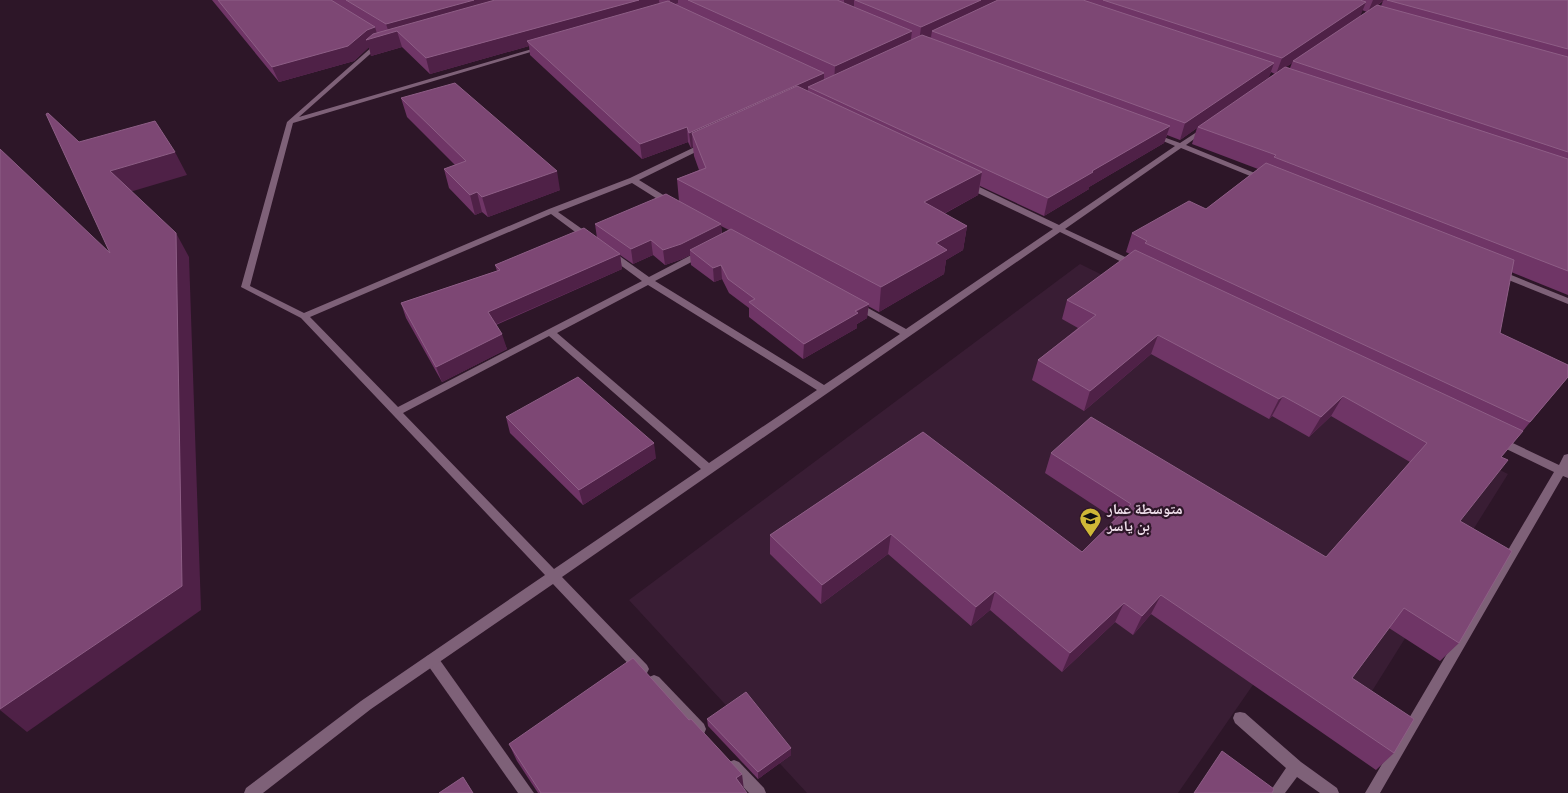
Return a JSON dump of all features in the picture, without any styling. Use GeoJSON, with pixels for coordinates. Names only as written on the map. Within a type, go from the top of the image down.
{"type":"FeatureCollection","features":[{"type":"Feature","properties":{"kind":"street"},"geometry":{"type":"LineString","coordinates":[[381,38],[389,43],[375,47],[290,122],[245,287],[304,316],[555,576],[705,735]]}},
{"type":"Feature","properties":{"kind":"street"},"geometry":{"type":"LineString","coordinates":[[290,122],[546,46]]}},
{"type":"Feature","properties":{"kind":"street"},"geometry":{"type":"LineString","coordinates":[[251,793],[366,705],[1213,123]]}},
{"type":"Feature","properties":{"kind":"street"},"geometry":{"type":"LineString","coordinates":[[1144,132],[1273,182]]}},
{"type":"Feature","properties":{"kind":"street"},"geometry":{"type":"LineString","coordinates":[[304,316],[552,211],[633,180],[710,143]]}},
{"type":"Feature","properties":{"kind":"street"},"geometry":{"type":"LineString","coordinates":[[633,180],[675,206]]}},
{"type":"Feature","properties":{"kind":"street"},"geometry":{"type":"LineString","coordinates":[[963,182],[1140,268]]}},
{"type":"Feature","properties":{"kind":"street"},"geometry":{"type":"LineString","coordinates":[[552,211],[648,281],[825,390]]}},
{"type":"Feature","properties":{"kind":"street"},"geometry":{"type":"LineString","coordinates":[[397,412],[715,246]]}},
{"type":"Feature","properties":{"kind":"street"},"geometry":{"type":"LineString","coordinates":[[1494,271],[1568,301]]}},
{"type":"Feature","properties":{"kind":"street"},"geometry":{"type":"LineString","coordinates":[[846,300],[907,334]]}},
{"type":"Feature","properties":{"kind":"street"},"geometry":{"type":"LineString","coordinates":[[550,332],[709,469]]}},
{"type":"Feature","properties":{"kind":"street"},"geometry":{"type":"LineString","coordinates":[[1489,436],[1564,472]]}},
{"type":"Feature","properties":{"kind":"street"},"geometry":{"type":"LineString","coordinates":[[1372,793],[1564,472],[1568,458]]}},
{"type":"Feature","properties":{"kind":"street"},"geometry":{"type":"LineString","coordinates":[[432,660],[527,793]]}},
{"type":"Feature","properties":{"kind":"street"},"geometry":{"type":"LineString","coordinates":[[1240,718],[1296,767],[1332,793]]}},
{"type":"Feature","properties":{"kind":"street"},"geometry":{"type":"LineString","coordinates":[[725,757],[759,793]]}},
{"type":"Feature","properties":{"kind":"street"},"geometry":{"type":"LineString","coordinates":[[1276,793],[1296,767]]}},
{"type":"Feature","properties":{"kind":"shaded area","name":"متوسطة عمار بن ياسر"},"geometry":{"type":"Polygon","coordinates":[[[1080,264],[1508,474],[1342,739],[1257,679],[1178,793],[807,793],[629,600],[1080,264]]]}},
{"type":"Feature","properties":{"kind":"building"},"geometry":{"type":"Polygon","coordinates":[[[218,0],[331,0],[375,27],[367,30],[348,46],[272,67],[218,0]]]}},
{"type":"Feature","properties":{"kind":"building"},"geometry":{"type":"Polygon","coordinates":[[[346,0],[474,0],[386,24],[346,0]]]}},
{"type":"Feature","properties":{"kind":"building"},"geometry":{"type":"Polygon","coordinates":[[[495,0],[639,0],[426,58],[397,31],[366,40],[373,34],[495,0]]]}},
{"type":"Feature","properties":{"kind":"building"},"geometry":{"type":"Polygon","coordinates":[[[688,0],[837,0],[912,31],[835,66],[688,0]]]}},
{"type":"Feature","properties":{"kind":"building"},"geometry":{"type":"Polygon","coordinates":[[[855,0],[981,0],[921,27],[855,0]]]}},
{"type":"Feature","properties":{"kind":"building"},"geometry":{"type":"Polygon","coordinates":[[[998,0],[1083,0],[1274,63],[1185,123],[932,31],[998,0]]]}},
{"type":"Feature","properties":{"kind":"building"},"geometry":{"type":"Polygon","coordinates":[[[1103,0],[1360,0],[1366,2],[1282,58],[1103,0]]]}},
{"type":"Feature","properties":{"kind":"building"},"geometry":{"type":"Polygon","coordinates":[[[1387,0],[1568,0],[1568,49],[1387,0]]]}},
{"type":"Feature","properties":{"kind":"building"},"geometry":{"type":"Polygon","coordinates":[[[668,1],[824,73],[689,133],[687,127],[640,144],[527,41],[668,1]]]}},
{"type":"Feature","properties":{"kind":"building"},"geometry":{"type":"Polygon","coordinates":[[[1377,5],[1568,57],[1568,152],[1293,61],[1377,5]]]}},
{"type":"Feature","properties":{"kind":"building"},"geometry":{"type":"Polygon","coordinates":[[[922,35],[1170,126],[1048,198],[808,87],[922,35]]]}},
{"type":"Feature","properties":{"kind":"building"},"geometry":{"type":"Polygon","coordinates":[[[1285,67],[1568,159],[1568,271],[1274,157],[1276,155],[1198,127],[1285,67]]]}},
{"type":"Feature","properties":{"kind":"building"},"geometry":{"type":"Polygon","coordinates":[[[455,83],[557,171],[482,197],[477,192],[470,195],[444,169],[466,161],[401,98],[455,83]]]}},
{"type":"Feature","properties":{"kind":"building"},"geometry":{"type":"Polygon","coordinates":[[[797,86],[982,172],[924,202],[967,226],[936,243],[947,250],[881,287],[677,179],[706,168],[692,133],[797,86]]]}},
{"type":"Feature","properties":{"kind":"building"},"geometry":{"type":"Polygon","coordinates":[[[48,113],[79,142],[155,121],[175,152],[110,171],[176,233],[182,586],[0,709],[0,149],[110,253],[46,114],[48,113]]]}},
{"type":"Feature","properties":{"kind":"building"},"geometry":{"type":"Polygon","coordinates":[[[1266,163],[1514,260],[1500,333],[1568,365],[1568,377],[1530,422],[1145,243],[1147,241],[1132,233],[1189,201],[1206,209],[1266,163]]]}},
{"type":"Feature","properties":{"kind":"building"},"geometry":{"type":"Polygon","coordinates":[[[666,194],[721,224],[681,244],[663,250],[651,240],[631,249],[595,224],[666,194]]]}},
{"type":"Feature","properties":{"kind":"building"},"geometry":{"type":"Polygon","coordinates":[[[584,228],[620,254],[488,312],[502,334],[436,367],[401,303],[500,270],[495,265],[584,228]]]}},
{"type":"Feature","properties":{"kind":"building"},"geometry":{"type":"Polygon","coordinates":[[[731,229],[869,304],[855,311],[858,313],[804,344],[749,302],[755,299],[728,279],[721,265],[713,268],[690,250],[731,229]]]}},
{"type":"Feature","properties":{"kind":"building"},"geometry":{"type":"Polygon","coordinates":[[[1135,250],[1523,431],[1501,457],[1508,460],[1460,521],[1512,551],[1459,643],[1404,608],[1352,678],[1414,719],[1394,753],[1161,595],[1142,616],[1124,603],[1070,653],[995,591],[976,607],[891,534],[822,585],[770,535],[923,432],[1082,552],[1131,504],[1051,453],[1091,417],[1326,557],[1427,443],[1343,396],[1321,417],[1283,396],[1279,399],[1158,335],[1090,391],[1038,360],[1096,315],[1067,300],[1135,250]]]}},
{"type":"Feature","properties":{"kind":"building"},"geometry":{"type":"Polygon","coordinates":[[[578,377],[654,443],[579,490],[506,417],[578,377]]]}},
{"type":"Feature","properties":{"kind":"building"},"geometry":{"type":"Polygon","coordinates":[[[633,658],[689,720],[691,719],[742,774],[736,778],[747,793],[541,793],[509,744],[633,658]]]}},
{"type":"Feature","properties":{"kind":"building"},"geometry":{"type":"Polygon","coordinates":[[[746,692],[791,748],[758,772],[707,719],[746,692]]]}},
{"type":"Feature","properties":{"kind":"building"},"geometry":{"type":"Polygon","coordinates":[[[1222,751],[1274,789],[1272,793],[1194,793],[1222,751]]]}},
{"type":"Feature","properties":{"kind":"building"},"geometry":{"type":"Polygon","coordinates":[[[463,777],[473,793],[439,793],[463,777]]]}},
{"type":"Feature","properties":{"kind":"place","name":"متوسطة عمار بن ياسر"},"geometry":{"type":"Point","coordinates":[1091,537]}}]}
